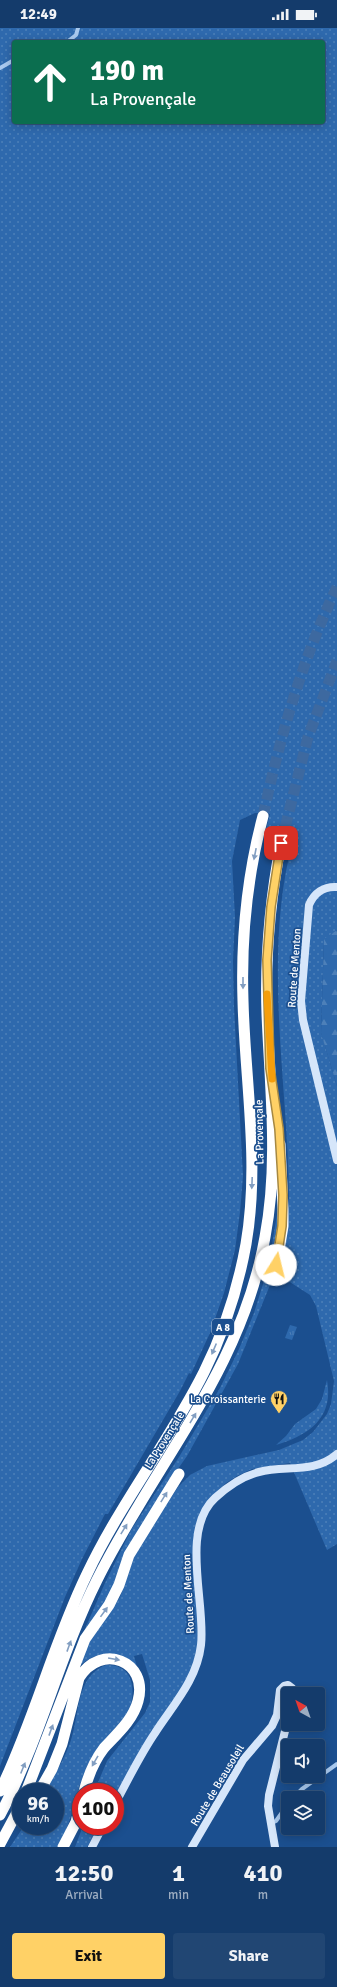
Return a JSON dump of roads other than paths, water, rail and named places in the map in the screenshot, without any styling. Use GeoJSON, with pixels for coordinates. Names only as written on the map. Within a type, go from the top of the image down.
{"type":"FeatureCollection","features":[{"type":"Feature","properties":{"kind":"highway","name":"La Provençale"},"geometry":{"type":"LineString","coordinates":[[0,1791],[19,1747],[61,1634],[87,1573],[200,1379],[221,1332],[234,1294],[248,1231],[253,1162],[243,1001],[245,929],[252,866],[263,816]]}},
{"type":"Feature","properties":{"kind":"highway","name":"La Provençale"},"geometry":{"type":"LineString","coordinates":[[0,1815],[21,1772],[77,1625],[95,1583],[119,1536],[213,1384],[245,1313],[260,1261],[271,1198],[273,1157],[267,960],[271,907],[281,843]]}},
{"type":"Feature","properties":{"kind":"highway"},"geometry":{"type":"LineString","coordinates":[[270,1068],[279,1129],[283,1195],[282,1226],[275,1275]]}},
{"type":"Feature","properties":{"kind":"highway"},"geometry":{"type":"LineString","coordinates":[[29,1783],[85,1639],[109,1605],[119,1585],[129,1555],[179,1474]]}},
{"type":"Feature","properties":{"kind":"highway"},"geometry":{"type":"LineString","coordinates":[[44,1783],[52,1769],[62,1744],[79,1678],[83,1671],[94,1662],[106,1658],[117,1659],[128,1665],[136,1676],[140,1690],[138,1704],[124,1727],[98,1756],[86,1783]]}},
{"type":"Feature","properties":{"kind":"highway"},"geometry":{"type":"LineString","coordinates":[[0,1844],[12,1822]]}},
{"type":"Feature","properties":{"kind":"highway"},"geometry":{"type":"LineString","coordinates":[[63,1847],[72,1830]]}},
{"type":"Feature","properties":{"kind":"highway"},"geometry":{"type":"LineString","coordinates":[[4,1847],[12,1835]]}},
{"type":"Feature","properties":{"kind":"main road","name":"Route de Menton"},"geometry":{"type":"LineString","coordinates":[[337,887],[329,887],[322,890],[314,896],[309,905],[301,1001],[304,1025],[337,1160]]}},
{"type":"Feature","properties":{"kind":"main road","name":"Route de Menton"},"geometry":{"type":"LineString","coordinates":[[124,1788],[155,1733],[181,1696],[195,1671],[202,1643],[197,1540],[200,1523],[205,1512],[213,1500],[224,1491],[237,1482],[258,1472],[278,1469],[306,1468],[321,1465],[337,1454]]}},
{"type":"Feature","properties":{"kind":"main road","name":"Route de Beausoleil"},"geometry":{"type":"LineString","coordinates":[[192,1847],[243,1760],[272,1726],[277,1715],[281,1689]]}},
{"type":"Feature","properties":{"kind":"main road"},"geometry":{"type":"LineString","coordinates":[[274,1847],[268,1806],[269,1795],[285,1731]]}},
{"type":"Feature","properties":{"kind":"main road"},"geometry":{"type":"LineString","coordinates":[[92,1847],[98,1835]]}},
{"type":"Feature","properties":{"kind":"street"},"geometry":{"type":"LineString","coordinates":[[70,40],[76,35],[78,28]]}},
{"type":"Feature","properties":{"kind":"street"},"geometry":{"type":"LineString","coordinates":[[0,68],[12,61]]}},
{"type":"Feature","properties":{"kind":"street"},"geometry":{"type":"LineString","coordinates":[[300,1791],[337,1764]]}},
{"type":"Feature","properties":{"kind":"street"},"geometry":{"type":"LineString","coordinates":[[270,1824],[276,1821],[281,1814]]}},
{"type":"Feature","properties":{"kind":"tunnel"},"geometry":{"type":"LineString","coordinates":[[263,816],[293,699],[313,642],[337,587]]}},
{"type":"Feature","properties":{"kind":"tunnel"},"geometry":{"type":"LineString","coordinates":[[281,843],[308,737],[337,661]]}},
{"type":"Feature","properties":{"kind":"place","name":"La Croissanterie"},"geometry":{"type":"Point","coordinates":[279,1414]}}]}
